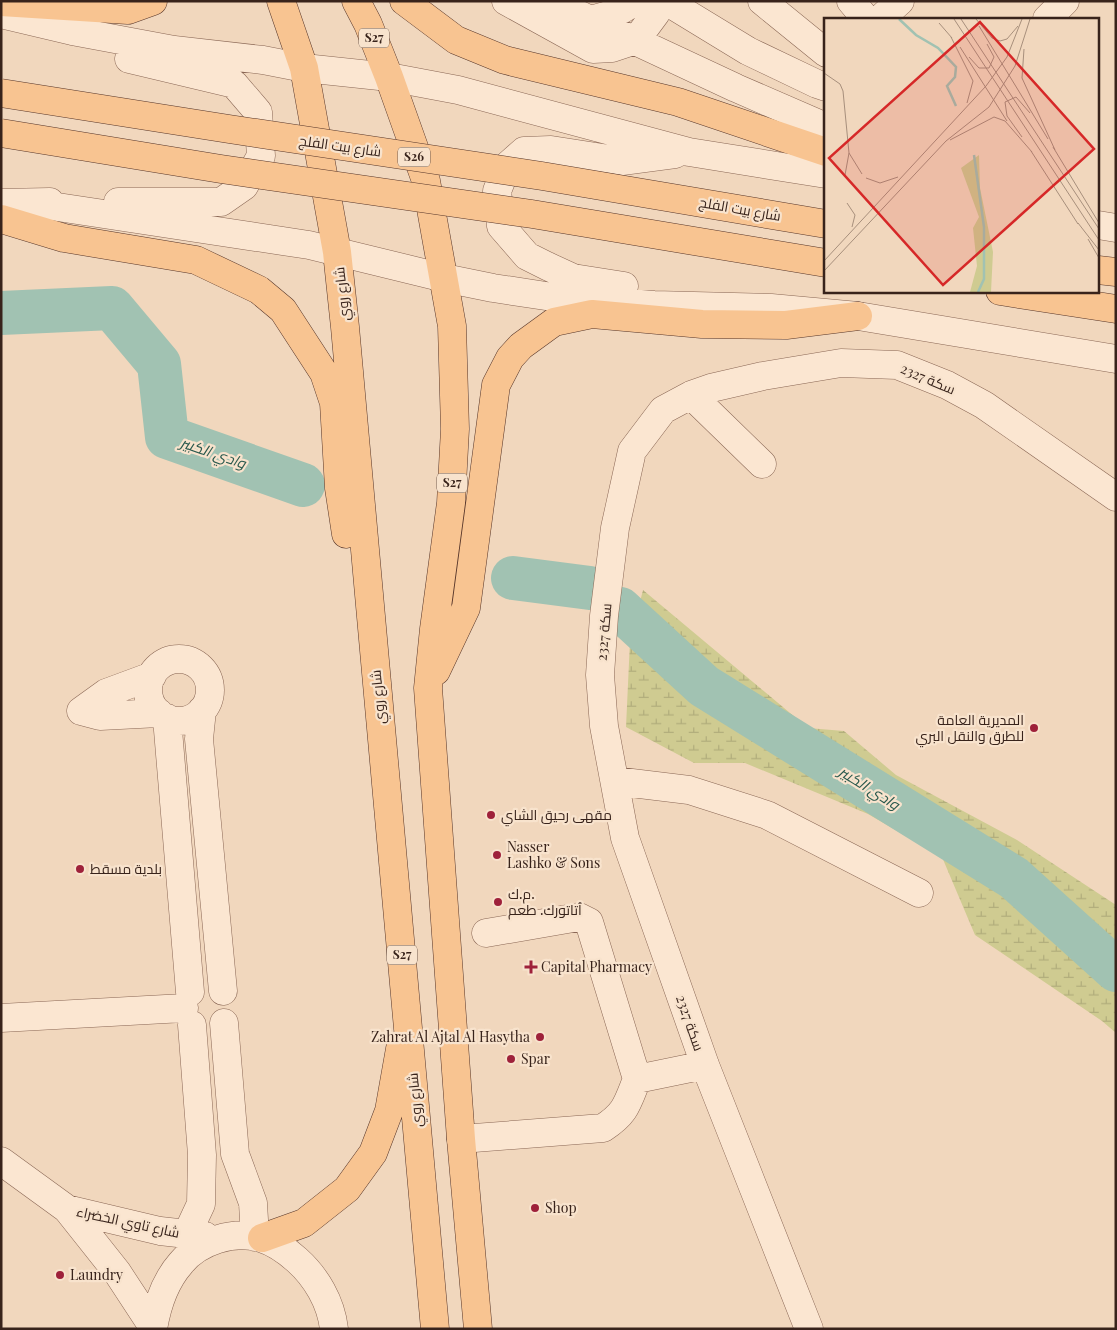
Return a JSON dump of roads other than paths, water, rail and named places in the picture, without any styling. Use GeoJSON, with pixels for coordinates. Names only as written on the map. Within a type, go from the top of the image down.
{"type":"FeatureCollection","features":[{"type":"Feature","properties":{"kind":"main road"},"geometry":{"type":"LineString","coordinates":[[1,2],[128,10],[154,1]]}},
{"type":"Feature","properties":{"kind":"main road","name":"S27"},"geometry":{"type":"LineString","coordinates":[[281,1],[304,68]]}},
{"type":"Feature","properties":{"kind":"main road","name":"S27"},"geometry":{"type":"LineString","coordinates":[[356,1],[368,24],[389,77],[426,181],[452,326],[455,429],[451,503],[428,688],[461,1139],[478,1329]]}},
{"type":"Feature","properties":{"kind":"main road"},"geometry":{"type":"LineString","coordinates":[[404,1],[456,40],[505,60],[678,102],[824,151]]}},
{"type":"Feature","properties":{"kind":"main road","name":"شارع روي"},"geometry":{"type":"LineString","coordinates":[[304,68],[337,252],[345,327],[435,1329]]}},
{"type":"Feature","properties":{"kind":"main road","name":"شارع بيت الفلج"},"geometry":{"type":"LineString","coordinates":[[1,93],[542,176],[824,224]]}},
{"type":"Feature","properties":{"kind":"main road"},"geometry":{"type":"LineString","coordinates":[[1,133],[221,169],[532,214],[824,263]]}},
{"type":"Feature","properties":{"kind":"main road"},"geometry":{"type":"LineString","coordinates":[[1,220],[64,238],[196,260],[259,290],[283,310],[324,373],[334,403],[339,488],[346,535],[367,582]]}},
{"type":"Feature","properties":{"kind":"main road"},"geometry":{"type":"LineString","coordinates":[[1100,270],[1116,272]]}},
{"type":"Feature","properties":{"kind":"main road"},"geometry":{"type":"LineString","coordinates":[[1006,292],[1116,309]]}},
{"type":"Feature","properties":{"kind":"main road"},"geometry":{"type":"LineString","coordinates":[[428,688],[466,608],[496,385],[510,358],[521,346],[554,322],[592,314],[702,324],[786,325],[858,316]]}},
{"type":"Feature","properties":{"kind":"main road"},"geometry":{"type":"LineString","coordinates":[[259,1237],[304,1223],[315,1215],[347,1190],[373,1153],[389,1111],[400,1058],[404,980]]}},
{"type":"Feature","properties":{"kind":"street"},"geometry":{"type":"LineString","coordinates":[[506,1],[593,49],[612,48],[636,40],[656,13],[659,1]]}},
{"type":"Feature","properties":{"kind":"street"},"geometry":{"type":"LineString","coordinates":[[550,1],[736,88],[824,126]]}},
{"type":"Feature","properties":{"kind":"street"},"geometry":{"type":"LineString","coordinates":[[590,20],[610,15],[634,1]]}},
{"type":"Feature","properties":{"kind":"street"},"geometry":{"type":"LineString","coordinates":[[666,1],[762,59],[824,86]]}},
{"type":"Feature","properties":{"kind":"street"},"geometry":{"type":"LineString","coordinates":[[762,1],[824,51]]}},
{"type":"Feature","properties":{"kind":"street"},"geometry":{"type":"LineString","coordinates":[[851,1],[865,18]]}},
{"type":"Feature","properties":{"kind":"street"},"geometry":{"type":"LineString","coordinates":[[881,18],[900,1]]}},
{"type":"Feature","properties":{"kind":"street"},"geometry":{"type":"LineString","coordinates":[[1048,18],[1065,1]]}},
{"type":"Feature","properties":{"kind":"street"},"geometry":{"type":"LineString","coordinates":[[1,14],[72,31],[174,50],[263,60],[304,68],[389,77],[475,94],[689,152],[824,174]]}},
{"type":"Feature","properties":{"kind":"street"},"geometry":{"type":"LineString","coordinates":[[1,203],[221,202],[244,186],[261,156],[258,112],[234,84],[118,56],[72,31]]}},
{"type":"Feature","properties":{"kind":"street"},"geometry":{"type":"LineString","coordinates":[[689,152],[622,161],[550,150],[524,151],[507,166],[497,192],[501,226],[527,256],[573,278],[610,285],[716,292],[771,308]]}},
{"type":"Feature","properties":{"kind":"street"},"geometry":{"type":"LineString","coordinates":[[31,202],[309,245],[444,278],[559,298],[654,305],[771,308],[858,316],[1114,360]]}},
{"type":"Feature","properties":{"kind":"street"},"geometry":{"type":"LineString","coordinates":[[1100,225],[1116,228]]}},
{"type":"Feature","properties":{"kind":"street","name":"سكة 2327"},"geometry":{"type":"LineString","coordinates":[[809,1329],[705,1065],[625,838],[604,726],[600,675],[604,616],[615,528],[632,451],[663,410],[691,395],[711,388],[763,376],[841,362],[897,365],[947,385],[984,405],[1114,492]]}},
{"type":"Feature","properties":{"kind":"street"},"geometry":{"type":"LineString","coordinates":[[691,395],[762,464]]}},
{"type":"Feature","properties":{"kind":"street"},"geometry":{"type":"LineString","coordinates":[[176,659],[187,660],[196,664],[209,681],[208,701],[202,710],[195,716],[185,720],[176,720],[163,715],[152,705],[149,696],[148,686],[152,676],[162,665],[176,659]]}},
{"type":"Feature","properties":{"kind":"street"},"geometry":{"type":"LineString","coordinates":[[152,676],[106,693],[81,711],[100,716],[163,715]]}},
{"type":"Feature","properties":{"kind":"street"},"geometry":{"type":"LineString","coordinates":[[202,710],[199,739],[223,991],[227,997],[230,1010],[224,1023],[235,1154],[253,1203],[259,1237]]}},
{"type":"Feature","properties":{"kind":"street"},"geometry":{"type":"LineString","coordinates":[[163,715],[202,1155],[201,1204],[187,1234]]}},
{"type":"Feature","properties":{"kind":"street"},"geometry":{"type":"LineString","coordinates":[[615,781],[689,790],[767,815],[919,893]]}},
{"type":"Feature","properties":{"kind":"street"},"geometry":{"type":"LineString","coordinates":[[461,1139],[603,1128],[618,1118],[626,1106],[636,1079],[589,922],[579,916],[486,933]]}},
{"type":"Feature","properties":{"kind":"street"},"geometry":{"type":"LineString","coordinates":[[189,1009],[196,988],[210,985],[223,991]]}},
{"type":"Feature","properties":{"kind":"street"},"geometry":{"type":"LineString","coordinates":[[1,1018],[189,1009]]}},
{"type":"Feature","properties":{"kind":"street"},"geometry":{"type":"LineString","coordinates":[[189,1009],[205,1031],[212,1030],[224,1023]]}},
{"type":"Feature","properties":{"kind":"street"},"geometry":{"type":"LineString","coordinates":[[636,1079],[705,1065]]}},
{"type":"Feature","properties":{"kind":"street","name":"شارع تاوي الخضراء"},"geometry":{"type":"LineString","coordinates":[[1,1161],[67,1210],[117,1272],[153,1328]]}},
{"type":"Feature","properties":{"kind":"street","name":"شارع تاوي الخضراء"},"geometry":{"type":"LineString","coordinates":[[67,1210],[160,1231],[220,1238]]}},
{"type":"Feature","properties":{"kind":"street"},"geometry":{"type":"LineString","coordinates":[[153,1328],[168,1282],[182,1262],[199,1248],[220,1238],[247,1235],[259,1237],[276,1244],[309,1271],[323,1294],[333,1320],[334,1329]]}},
{"type":"Feature","properties":{"kind":"waterway","name":"وادي الكبير"},"geometry":{"type":"LineString","coordinates":[[1,313],[112,308],[159,364],[167,437],[303,485]]}},
{"type":"Feature","properties":{"kind":"waterway","name":"وادي الكبير"},"geometry":{"type":"LineString","coordinates":[[513,578],[590,588]]}},
{"type":"Feature","properties":{"kind":"waterway","name":"وادي الكبير"},"geometry":{"type":"LineString","coordinates":[[620,609],[704,686],[1014,878],[1116,970]]}},
{"type":"Feature","properties":{"kind":"place","name":"المديرية العامة للطرق والنقل البري"},"geometry":{"type":"Point","coordinates":[1034,728]}},
{"type":"Feature","properties":{"kind":"place","name":"مقهى رحيق الشاي"},"geometry":{"type":"Point","coordinates":[491,815]}},
{"type":"Feature","properties":{"kind":"place","name":"Nasser Lashko & Sons"},"geometry":{"type":"Point","coordinates":[497,855]}},
{"type":"Feature","properties":{"kind":"place","name":"بلدية مسقط"},"geometry":{"type":"Point","coordinates":[80,869]}},
{"type":"Feature","properties":{"kind":"place","name":"م.ك. ٱتاتورك. طعم"},"geometry":{"type":"Point","coordinates":[498,902]}},
{"type":"Feature","properties":{"kind":"place","name":"Capital Pharmacy"},"geometry":{"type":"Point","coordinates":[531,967]}},
{"type":"Feature","properties":{"kind":"place","name":"Zahrat Al Ajtal Al Hasytha"},"geometry":{"type":"Point","coordinates":[540,1037]}},
{"type":"Feature","properties":{"kind":"place","name":"Spar"},"geometry":{"type":"Point","coordinates":[511,1059]}},
{"type":"Feature","properties":{"kind":"place","name":"Shop"},"geometry":{"type":"Point","coordinates":[535,1208]}},
{"type":"Feature","properties":{"kind":"place","name":"Laundry"},"geometry":{"type":"Point","coordinates":[60,1275]}}]}
